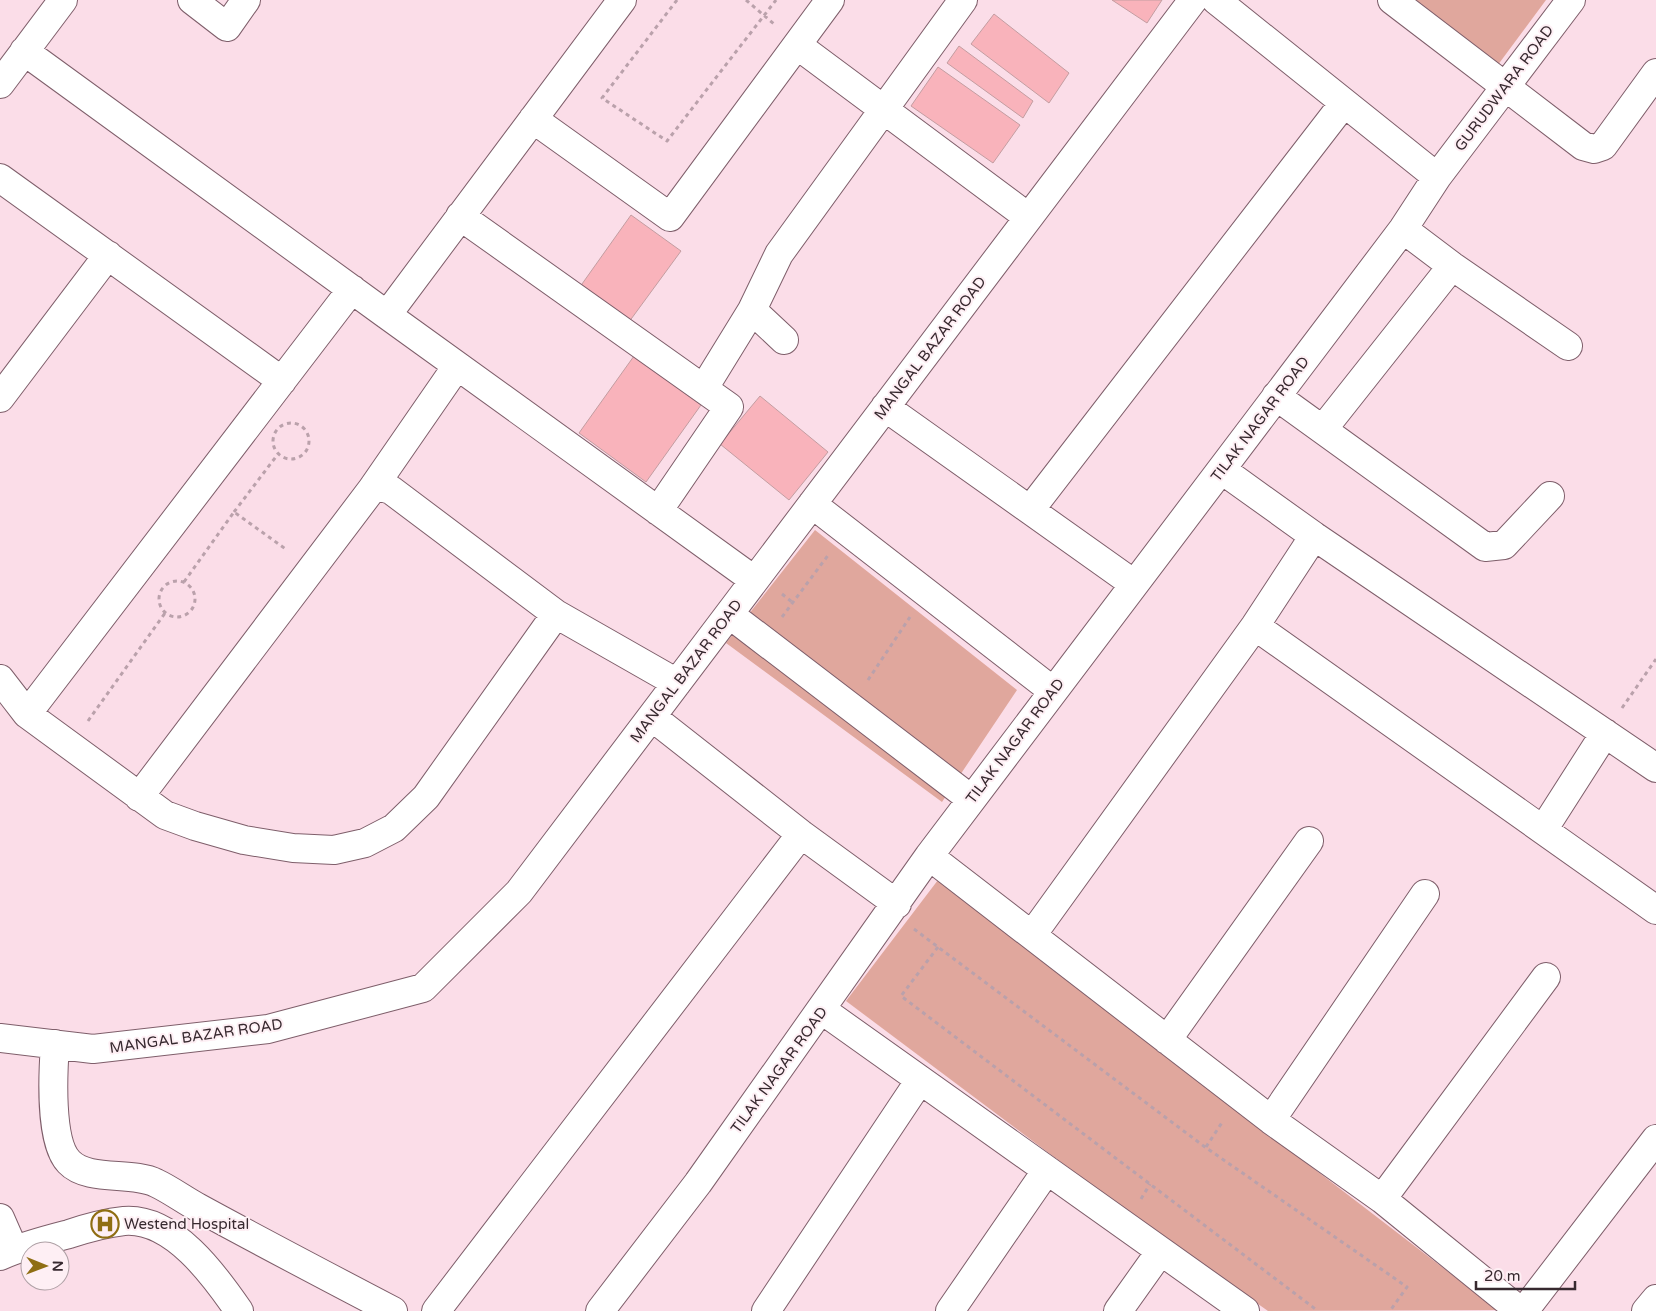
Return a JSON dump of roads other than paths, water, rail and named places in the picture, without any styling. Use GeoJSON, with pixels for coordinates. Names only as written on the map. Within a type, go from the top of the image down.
{"type":"FeatureCollection","features":[{"type":"Feature","properties":{"kind":"street"},"geometry":{"type":"LineString","coordinates":[[2,79],[63,0]]}},
{"type":"Feature","properties":{"kind":"street"},"geometry":{"type":"LineString","coordinates":[[192,0],[227,27],[246,0]]}},
{"type":"Feature","properties":{"kind":"street"},"geometry":{"type":"LineString","coordinates":[[386,315],[622,0]]}},
{"type":"Feature","properties":{"kind":"street"},"geometry":{"type":"LineString","coordinates":[[533,119],[670,217],[830,0]]}},
{"type":"Feature","properties":{"kind":"street"},"geometry":{"type":"LineString","coordinates":[[704,388],[752,310],[780,254],[962,0]]}},
{"type":"Feature","properties":{"kind":"street","name":"MANGAL BAZAR ROAD"},"geometry":{"type":"LineString","coordinates":[[1,1039],[93,1049],[268,1029],[423,988],[520,892],[1193,0]]}},
{"type":"Feature","properties":{"kind":"street"},"geometry":{"type":"LineString","coordinates":[[1216,0],[1437,177]]}},
{"type":"Feature","properties":{"kind":"street"},"geometry":{"type":"LineString","coordinates":[[1392,0],[1582,146],[1594,149],[1603,146],[1656,73]]}},
{"type":"Feature","properties":{"kind":"street","name":"GURUDWARA ROAD"},"geometry":{"type":"LineString","coordinates":[[1437,177],[1571,0]]}},
{"type":"Feature","properties":{"kind":"street"},"geometry":{"type":"LineString","coordinates":[[797,45],[1028,217]]}},
{"type":"Feature","properties":{"kind":"street"},"geometry":{"type":"LineString","coordinates":[[24,51],[754,580]]}},
{"type":"Feature","properties":{"kind":"street"},"geometry":{"type":"LineString","coordinates":[[1030,510],[1344,103]]}},
{"type":"Feature","properties":{"kind":"street","name":"TILAK NAGAR ROAD"},"geometry":{"type":"LineString","coordinates":[[600,1311],[698,1183],[971,799],[1403,229],[1437,177]]}},
{"type":"Feature","properties":{"kind":"street"},"geometry":{"type":"LineString","coordinates":[[0,178],[282,381]]}},
{"type":"Feature","properties":{"kind":"street"},"geometry":{"type":"LineString","coordinates":[[460,216],[729,407],[658,511]]}},
{"type":"Feature","properties":{"kind":"street"},"geometry":{"type":"LineString","coordinates":[[1403,229],[1452,266],[1568,346]]}},
{"type":"Feature","properties":{"kind":"street"},"geometry":{"type":"LineString","coordinates":[[0,398],[108,255]]}},
{"type":"Feature","properties":{"kind":"street"},"geometry":{"type":"LineString","coordinates":[[1323,429],[1452,266]]}},
{"type":"Feature","properties":{"kind":"street"},"geometry":{"type":"LineString","coordinates":[[27,714],[352,289]]}},
{"type":"Feature","properties":{"kind":"street"},"geometry":{"type":"LineString","coordinates":[[752,310],[784,340]]}},
{"type":"Feature","properties":{"kind":"street"},"geometry":{"type":"LineString","coordinates":[[139,798],[372,489],[457,366]]}},
{"type":"Feature","properties":{"kind":"street"},"geometry":{"type":"LineString","coordinates":[[1276,396],[1486,546],[1504,545],[1550,496]]}},
{"type":"Feature","properties":{"kind":"street"},"geometry":{"type":"LineString","coordinates":[[885,407],[1134,584]]}},
{"type":"Feature","properties":{"kind":"street"},"geometry":{"type":"LineString","coordinates":[[1222,470],[1314,536],[1656,768]]}},
{"type":"Feature","properties":{"kind":"street"},"geometry":{"type":"LineString","coordinates":[[372,489],[381,487],[391,490],[556,614],[677,683]]}},
{"type":"Feature","properties":{"kind":"street"},"geometry":{"type":"LineString","coordinates":[[812,504],[1054,691]]}},
{"type":"Feature","properties":{"kind":"street"},"geometry":{"type":"LineString","coordinates":[[1032,935],[1255,626],[1314,536]]}},
{"type":"Feature","properties":{"kind":"street"},"geometry":{"type":"LineString","coordinates":[[0,679],[27,714],[139,798],[166,815],[195,826],[244,840],[293,848],[334,850],[365,843],[394,828],[426,797],[556,614]]}},
{"type":"Feature","properties":{"kind":"street"},"geometry":{"type":"LineString","coordinates":[[729,614],[971,799]]}},
{"type":"Feature","properties":{"kind":"street"},"geometry":{"type":"LineString","coordinates":[[1255,626],[1656,910]]}},
{"type":"Feature","properties":{"kind":"street"},"geometry":{"type":"LineString","coordinates":[[652,717],[801,834],[897,904]]}},
{"type":"Feature","properties":{"kind":"street"},"geometry":{"type":"LineString","coordinates":[[1543,830],[1605,734]]}},
{"type":"Feature","properties":{"kind":"street"},"geometry":{"type":"LineString","coordinates":[[436,1311],[801,834]]}},
{"type":"Feature","properties":{"kind":"street"},"geometry":{"type":"LineString","coordinates":[[1167,1040],[1309,841]]}},
{"type":"Feature","properties":{"kind":"street"},"geometry":{"type":"LineString","coordinates":[[929,856],[1271,1120],[1382,1199],[1522,1311],[1656,1139]]}},
{"type":"Feature","properties":{"kind":"street"},"geometry":{"type":"LineString","coordinates":[[1271,1120],[1425,894]]}},
{"type":"Feature","properties":{"kind":"street"},"geometry":{"type":"LineString","coordinates":[[1382,1199],[1546,977]]}},
{"type":"Feature","properties":{"kind":"street"},"geometry":{"type":"LineString","coordinates":[[822,1010],[1245,1311]]}},
{"type":"Feature","properties":{"kind":"street"},"geometry":{"type":"LineString","coordinates":[[54,1044],[53,1092],[56,1123],[60,1150],[69,1164],[87,1172],[134,1177],[154,1182],[393,1311]]}},
{"type":"Feature","properties":{"kind":"street"},"geometry":{"type":"LineString","coordinates":[[766,1311],[920,1080]]}},
{"type":"Feature","properties":{"kind":"street"},"geometry":{"type":"LineString","coordinates":[[950,1311],[1047,1170]]}},
{"type":"Feature","properties":{"kind":"street"},"geometry":{"type":"LineString","coordinates":[[0,1218],[7,1253],[91,1227],[126,1221],[157,1227],[189,1248],[216,1277],[239,1311]]}},
{"type":"Feature","properties":{"kind":"street"},"geometry":{"type":"LineString","coordinates":[[1118,1311],[1160,1252]]}},
{"type":"Feature","properties":{"kind":"street"},"geometry":{"type":"LineString","coordinates":[[1646,1311],[1656,1298]]}},
{"type":"Feature","properties":{"kind":"place","name":"Westend Hospital"},"geometry":{"type":"Point","coordinates":[105,1224]}}]}
